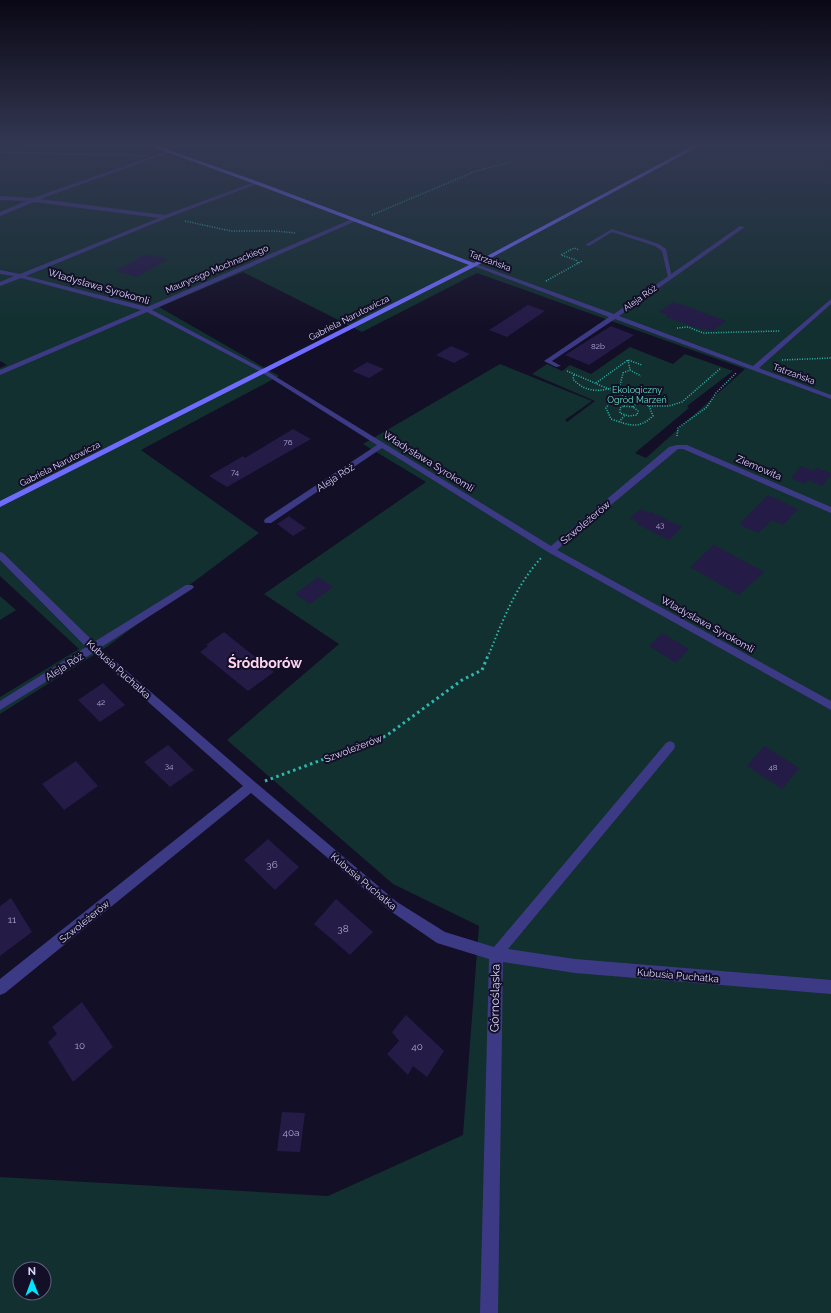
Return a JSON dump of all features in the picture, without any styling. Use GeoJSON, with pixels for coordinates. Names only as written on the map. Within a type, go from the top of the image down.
{"type":"FeatureCollection","features":[{"type":"Feature","properties":{"kind":"street"},"geometry":{"type":"LineString","coordinates":[[0,214],[23,204]]}},
{"type":"Feature","properties":{"kind":"street"},"geometry":{"type":"LineString","coordinates":[[66,204],[165,217]]}},
{"type":"Feature","properties":{"kind":"street"},"geometry":{"type":"LineString","coordinates":[[0,284],[165,217],[200,204]]}},
{"type":"Feature","properties":{"kind":"street","name":"Tatrzańska"},"geometry":{"type":"LineString","coordinates":[[312,204],[615,316],[729,362],[754,369],[831,397]]}},
{"type":"Feature","properties":{"kind":"street","name":"Gabriela Narutowicza"},"geometry":{"type":"LineString","coordinates":[[0,504],[474,265],[588,204]]}},
{"type":"Feature","properties":{"kind":"street","name":"Maurycego Mochnackiego"},"geometry":{"type":"LineString","coordinates":[[0,373],[354,220]]}},
{"type":"Feature","properties":{"kind":"street","name":"Aleja Róż"},"geometry":{"type":"LineString","coordinates":[[558,366],[547,361],[670,278],[742,226]]}},
{"type":"Feature","properties":{"kind":"street","name":"Władysława Syrokomli"},"geometry":{"type":"LineString","coordinates":[[0,272],[21,276],[146,309],[263,372],[551,550],[831,706]]}},
{"type":"Feature","properties":{"kind":"street"},"geometry":{"type":"LineString","coordinates":[[754,369],[829,304]]}},
{"type":"Feature","properties":{"kind":"street","name":"Aleja Róż"},"geometry":{"type":"LineString","coordinates":[[268,521],[382,445]]}},
{"type":"Feature","properties":{"kind":"street","name":"Ziemowita"},"geometry":{"type":"LineString","coordinates":[[677,447],[684,447],[831,510]]}},
{"type":"Feature","properties":{"kind":"street","name":"Szwoleżerów"},"geometry":{"type":"LineString","coordinates":[[551,550],[672,449],[677,447]]}},
{"type":"Feature","properties":{"kind":"street","name":"Kubusia Puchatka"},"geometry":{"type":"LineString","coordinates":[[0,555],[94,648],[252,786],[393,906],[442,938],[496,954],[575,966],[831,987]]}},
{"type":"Feature","properties":{"kind":"street","name":"Aleja Róż"},"geometry":{"type":"LineString","coordinates":[[0,706],[189,587]]}},
{"type":"Feature","properties":{"kind":"street","name":"Górnośląska"},"geometry":{"type":"LineString","coordinates":[[489,1313],[496,954],[670,746]]}},
{"type":"Feature","properties":{"kind":"street","name":"Szwoleżerów"},"geometry":{"type":"LineString","coordinates":[[0,988],[252,786]]}},
{"type":"Feature","properties":{"kind":"lane"},"geometry":{"type":"LineString","coordinates":[[587,245],[612,230],[657,245],[664,250],[670,278]]}},
{"type":"Feature","properties":{"kind":"path"},"geometry":{"type":"LineString","coordinates":[[354,220],[402,204]]}},
{"type":"Feature","properties":{"kind":"path"},"geometry":{"type":"LineString","coordinates":[[165,217],[231,231],[276,231],[317,236]]}},
{"type":"Feature","properties":{"kind":"path"},"geometry":{"type":"LineString","coordinates":[[578,263],[576,260],[561,255],[574,248],[582,251]]}},
{"type":"Feature","properties":{"kind":"path"},"geometry":{"type":"LineString","coordinates":[[675,328],[688,327],[702,333],[779,331],[792,335]]}},
{"type":"Feature","properties":{"kind":"path"},"geometry":{"type":"LineString","coordinates":[[763,360],[831,359]]}},
{"type":"Feature","properties":{"kind":"path"},"geometry":{"type":"LineString","coordinates":[[628,360],[642,365]]}},
{"type":"Feature","properties":{"kind":"path"},"geometry":{"type":"LineString","coordinates":[[628,360],[630,370]]}},
{"type":"Feature","properties":{"kind":"path"},"geometry":{"type":"LineString","coordinates":[[595,383],[628,360]]}},
{"type":"Feature","properties":{"kind":"path"},"geometry":{"type":"LineString","coordinates":[[564,370],[627,397],[640,400],[649,406],[669,406],[682,402],[729,362],[738,371],[716,393],[707,407],[678,428],[677,447]]}},
{"type":"Feature","properties":{"kind":"path"},"geometry":{"type":"LineString","coordinates":[[630,370],[641,376]]}},
{"type":"Feature","properties":{"kind":"path"},"geometry":{"type":"LineString","coordinates":[[574,375],[573,379],[577,385],[585,389],[597,391],[611,389],[620,385],[623,374],[630,370]]}},
{"type":"Feature","properties":{"kind":"path"},"geometry":{"type":"LineString","coordinates":[[627,397],[612,400],[606,408],[611,419],[629,425],[644,424],[653,416],[649,406]]}},
{"type":"Feature","properties":{"kind":"path"},"geometry":{"type":"LineString","coordinates":[[633,407],[640,400]]}},
{"type":"Feature","properties":{"kind":"path"},"geometry":{"type":"LineString","coordinates":[[624,406],[633,407],[638,411],[637,415],[629,416],[620,413],[620,408],[624,406]]}},
{"type":"Feature","properties":{"kind":"path"},"geometry":{"type":"LineString","coordinates":[[620,422],[625,415]]}},
{"type":"Feature","properties":{"kind":"path","name":"Szwoleżerów"},"geometry":{"type":"LineString","coordinates":[[252,786],[386,736],[462,680],[482,670],[512,602],[523,582],[535,563],[551,550]]}},
{"type":"Feature","properties":{"kind":"green space","name":"Ekologiczny Ogród Marzeń"},"geometry":{"type":"Polygon","coordinates":[[[0,204],[831,204],[831,1313],[0,1313],[0,1177],[328,1196],[463,1135],[479,926],[393,884],[227,740],[339,644],[264,594],[426,482],[363,444],[500,364],[592,401],[565,420],[567,422],[595,401],[532,374],[547,364],[562,371],[570,365],[591,374],[630,347],[673,364],[685,354],[733,371],[687,406],[689,408],[635,453],[646,458],[745,369],[477,273],[362,332],[243,272],[159,307],[279,376],[141,450],[259,533],[108,646],[0,714],[0,697],[79,649],[0,576],[0,368],[7,365],[0,361],[0,204]]]}},
{"type":"Feature","properties":{"kind":"green space"},"geometry":{"type":"Polygon","coordinates":[[[0,596],[16,610],[0,620],[0,596]]]}},
{"type":"Feature","properties":{"kind":"building"},"geometry":{"type":"Polygon","coordinates":[[[146,255],[168,259],[137,277],[116,271],[142,256],[146,255]]]}},
{"type":"Feature","properties":{"kind":"building"},"geometry":{"type":"Polygon","coordinates":[[[673,302],[726,321],[712,331],[703,328],[701,329],[666,317],[668,315],[659,312],[673,302]]]}},
{"type":"Feature","properties":{"kind":"building"},"geometry":{"type":"Polygon","coordinates":[[[528,305],[545,311],[507,337],[489,330],[528,305]]]}},
{"type":"Feature","properties":{"kind":"building"},"geometry":{"type":"Polygon","coordinates":[[[611,326],[634,335],[589,365],[565,355],[611,326]]]}},
{"type":"Feature","properties":{"kind":"building"},"geometry":{"type":"Polygon","coordinates":[[[451,346],[470,354],[454,363],[436,355],[451,346]]]}},
{"type":"Feature","properties":{"kind":"building"},"geometry":{"type":"Polygon","coordinates":[[[367,362],[384,369],[369,378],[352,371],[367,362]]]}},
{"type":"Feature","properties":{"kind":"building"},"geometry":{"type":"Polygon","coordinates":[[[293,429],[311,439],[227,487],[209,476],[243,456],[245,458],[293,429]]]}},
{"type":"Feature","properties":{"kind":"building"},"geometry":{"type":"Polygon","coordinates":[[[801,466],[814,471],[816,468],[831,473],[831,475],[822,486],[808,480],[805,484],[791,478],[801,466]]]}},
{"type":"Feature","properties":{"kind":"building"},"geometry":{"type":"Polygon","coordinates":[[[768,495],[798,509],[783,525],[772,520],[758,533],[739,524],[768,495]]]}},
{"type":"Feature","properties":{"kind":"building"},"geometry":{"type":"Polygon","coordinates":[[[640,509],[649,513],[651,512],[682,527],[669,540],[637,524],[639,523],[630,518],[640,509]]]}},
{"type":"Feature","properties":{"kind":"building"},"geometry":{"type":"Polygon","coordinates":[[[289,516],[306,528],[293,536],[277,524],[289,516]]]}},
{"type":"Feature","properties":{"kind":"building"},"geometry":{"type":"Polygon","coordinates":[[[714,545],[764,572],[739,595],[690,567],[714,545]]]}},
{"type":"Feature","properties":{"kind":"building"},"geometry":{"type":"Polygon","coordinates":[[[318,577],[333,587],[310,604],[295,594],[318,577]]]}},
{"type":"Feature","properties":{"kind":"building"},"geometry":{"type":"Polygon","coordinates":[[[224,632],[274,672],[248,691],[200,652],[208,646],[206,645],[224,632]]]}},
{"type":"Feature","properties":{"kind":"building"},"geometry":{"type":"Polygon","coordinates":[[[662,633],[689,649],[676,663],[649,646],[662,633]]]}},
{"type":"Feature","properties":{"kind":"building"},"geometry":{"type":"Polygon","coordinates":[[[103,683],[125,705],[100,722],[78,700],[103,683]]]}},
{"type":"Feature","properties":{"kind":"building"},"geometry":{"type":"Polygon","coordinates":[[[168,745],[194,770],[170,787],[144,762],[168,745]]]}},
{"type":"Feature","properties":{"kind":"building"},"geometry":{"type":"Polygon","coordinates":[[[764,746],[799,768],[782,789],[747,766],[764,746]]]}},
{"type":"Feature","properties":{"kind":"building"},"geometry":{"type":"Polygon","coordinates":[[[76,761],[98,786],[64,810],[42,784],[76,761]]]}},
{"type":"Feature","properties":{"kind":"building"},"geometry":{"type":"Polygon","coordinates":[[[268,839],[299,867],[275,890],[244,860],[268,839]]]}},
{"type":"Feature","properties":{"kind":"building"},"geometry":{"type":"Polygon","coordinates":[[[11,898],[32,932],[0,956],[0,906],[11,898]]]}},
{"type":"Feature","properties":{"kind":"building"},"geometry":{"type":"Polygon","coordinates":[[[336,899],[373,932],[350,955],[314,924],[336,899]]]}},
{"type":"Feature","properties":{"kind":"building"},"geometry":{"type":"Polygon","coordinates":[[[82,1002],[113,1047],[73,1082],[48,1042],[57,1034],[52,1027],[82,1002]]]}},
{"type":"Feature","properties":{"kind":"building"},"geometry":{"type":"Polygon","coordinates":[[[406,1015],[444,1051],[427,1077],[413,1066],[408,1075],[387,1054],[399,1041],[392,1032],[406,1015]]]}},
{"type":"Feature","properties":{"kind":"building"},"geometry":{"type":"Polygon","coordinates":[[[282,1112],[305,1113],[300,1152],[277,1151],[282,1112]]]}},
{"type":"Feature","properties":{"kind":"district","name":"Śródborów"},"geometry":{"type":"Point","coordinates":[265,663]}}]}
